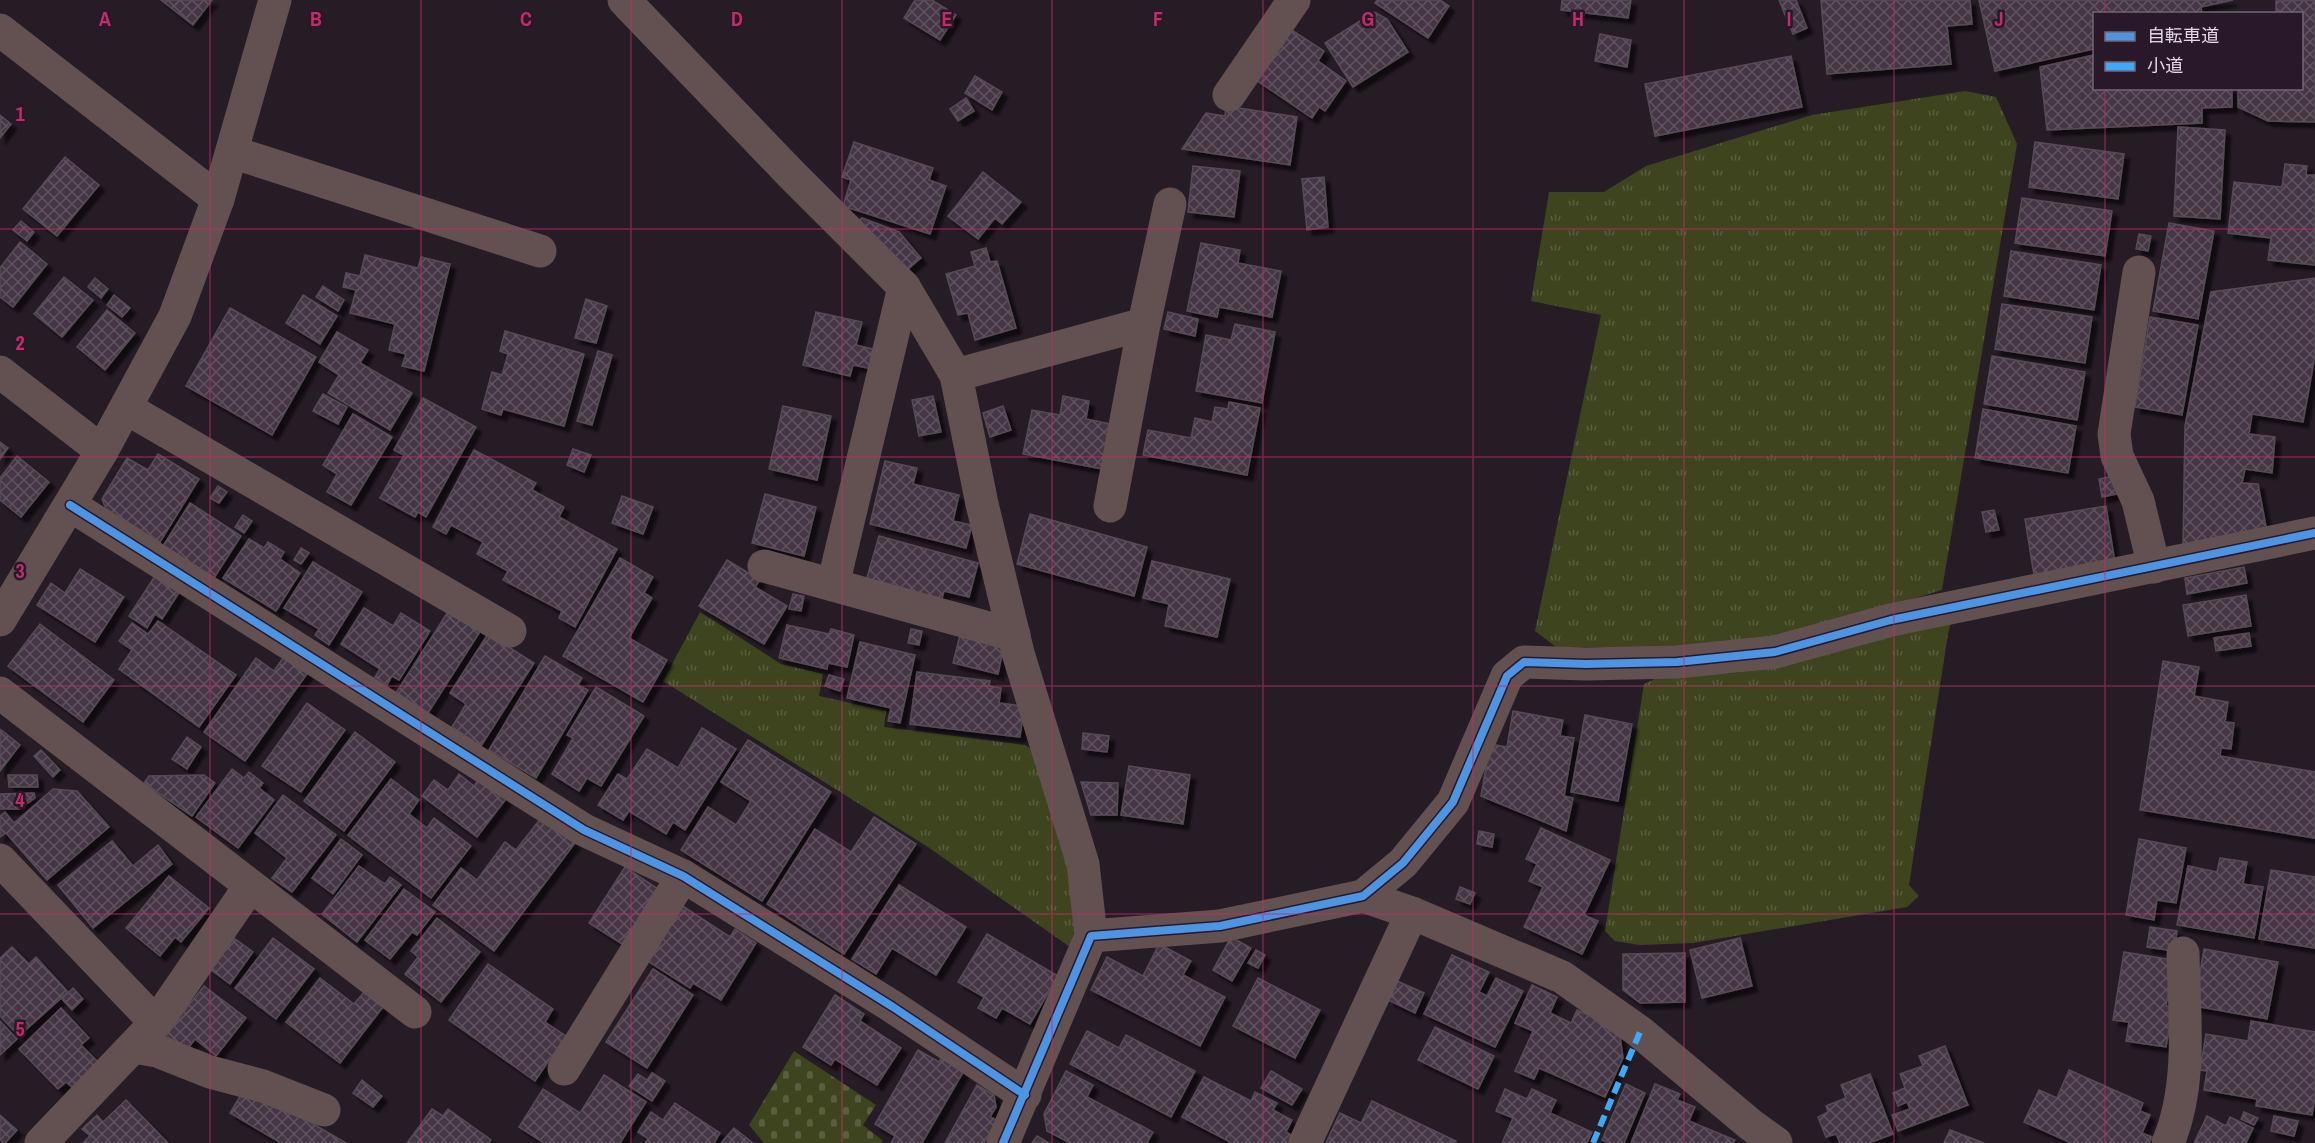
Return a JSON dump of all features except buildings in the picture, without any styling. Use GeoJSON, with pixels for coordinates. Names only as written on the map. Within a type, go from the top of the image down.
{"type":"FeatureCollection","features":[{"type":"Feature","properties":{"kind":"street"},"geometry":{"type":"LineString","coordinates":[[0,620],[102,451],[175,316],[218,199],[275,0]]}},
{"type":"Feature","properties":{"kind":"street"},"geometry":{"type":"LineString","coordinates":[[624,0],[800,184],[904,287],[956,375],[982,504],[1014,635],[1083,864],[1091,936],[1003,1143]]}},
{"type":"Feature","properties":{"kind":"street"},"geometry":{"type":"LineString","coordinates":[[1229,95],[1294,0]]}},
{"type":"Feature","properties":{"kind":"street"},"geometry":{"type":"LineString","coordinates":[[0,30],[218,199]]}},
{"type":"Feature","properties":{"kind":"street"},"geometry":{"type":"LineString","coordinates":[[232,152],[540,251]]}},
{"type":"Feature","properties":{"kind":"street"},"geometry":{"type":"LineString","coordinates":[[1110,506],[1144,324],[1170,204]]}},
{"type":"Feature","properties":{"kind":"street"},"geometry":{"type":"LineString","coordinates":[[2139,272],[2114,434],[2117,456],[2138,501],[2154,567]]}},
{"type":"Feature","properties":{"kind":"street"},"geometry":{"type":"LineString","coordinates":[[833,585],[904,287]]}},
{"type":"Feature","properties":{"kind":"street"},"geometry":{"type":"LineString","coordinates":[[956,375],[1144,324]]}},
{"type":"Feature","properties":{"kind":"street"},"geometry":{"type":"LineString","coordinates":[[0,372],[102,451]]}},
{"type":"Feature","properties":{"kind":"street"},"geometry":{"type":"LineString","coordinates":[[126,408],[510,631]]}},
{"type":"Feature","properties":{"kind":"street"},"geometry":{"type":"LineString","coordinates":[[70,505],[584,830],[683,876],[893,1007],[1025,1095]]}},
{"type":"Feature","properties":{"kind":"street"},"geometry":{"type":"LineString","coordinates":[[1091,936],[1220,926],[1363,896],[1403,863],[1453,802],[1507,676],[1524,662],[1586,664],[1677,662],[1775,652],[1891,620],[2315,533]]}},
{"type":"Feature","properties":{"kind":"street"},"geometry":{"type":"LineString","coordinates":[[764,566],[1014,635]]}},
{"type":"Feature","properties":{"kind":"street"},"geometry":{"type":"LineString","coordinates":[[0,693],[415,1012]]}},
{"type":"Feature","properties":{"kind":"street"},"geometry":{"type":"LineString","coordinates":[[0,860],[156,1023]]}},
{"type":"Feature","properties":{"kind":"street"},"geometry":{"type":"LineString","coordinates":[[564,1069],[683,876]]}},
{"type":"Feature","properties":{"kind":"street"},"geometry":{"type":"LineString","coordinates":[[41,1143],[156,1023],[250,885]]}},
{"type":"Feature","properties":{"kind":"street"},"geometry":{"type":"LineString","coordinates":[[1363,896],[1412,913],[1562,977],[1640,1032],[1751,1125],[1776,1143]]}},
{"type":"Feature","properties":{"kind":"street"},"geometry":{"type":"LineString","coordinates":[[1305,1143],[1412,913]]}},
{"type":"Feature","properties":{"kind":"street"},"geometry":{"type":"LineString","coordinates":[[2168,1143],[2173,1131],[2184,1081],[2183,953]]}},
{"type":"Feature","properties":{"kind":"street"},"geometry":{"type":"LineString","coordinates":[[133,1047],[157,1051],[210,1072],[263,1086],[324,1110]]}},
{"type":"Feature","properties":{"kind":"green space"},"geometry":{"type":"Polygon","coordinates":[[[1965,91],[1996,97],[2017,144],[1942,590],[1809,630],[1707,647],[1556,647],[1535,631],[1601,315],[1531,301],[1549,192],[1604,192],[1646,166],[1812,115],[1965,91]]]}},
{"type":"Feature","properties":{"kind":"green space"},"geometry":{"type":"Polygon","coordinates":[[[700,612],[781,664],[823,674],[819,696],[886,711],[884,727],[1025,745],[1033,750],[1077,899],[1078,917],[1070,947],[928,847],[663,681],[700,612]]]}},
{"type":"Feature","properties":{"kind":"green space"},"geometry":{"type":"Polygon","coordinates":[[[1951,622],[1909,885],[1919,896],[1907,907],[1693,943],[1640,945],[1615,941],[1605,931],[1644,684],[1659,677],[1735,673],[1776,666],[1916,628],[1951,622]]]}},
{"type":"Feature","properties":{"kind":"green space"},"geometry":{"type":"Polygon","coordinates":[[[794,1051],[876,1105],[863,1125],[883,1141],[881,1143],[764,1143],[749,1125],[794,1051]]]}},
{"type":"Feature","properties":{"kind":"marked path"},"geometry":{"type":"LineString","coordinates":[[1593,1143],[1640,1032]]}},
{"type":"Feature","properties":{"kind":"cycle path"},"geometry":{"type":"LineString","coordinates":[[70,505],[584,830],[683,876],[893,1007],[1025,1095]]}},
{"type":"Feature","properties":{"kind":"cycle path"},"geometry":{"type":"LineString","coordinates":[[1003,1143],[1091,936],[1220,926],[1363,896],[1403,863],[1453,802],[1507,676],[1524,662],[1586,664],[1677,662],[1775,652],[1891,620],[2315,533]]}}]}
